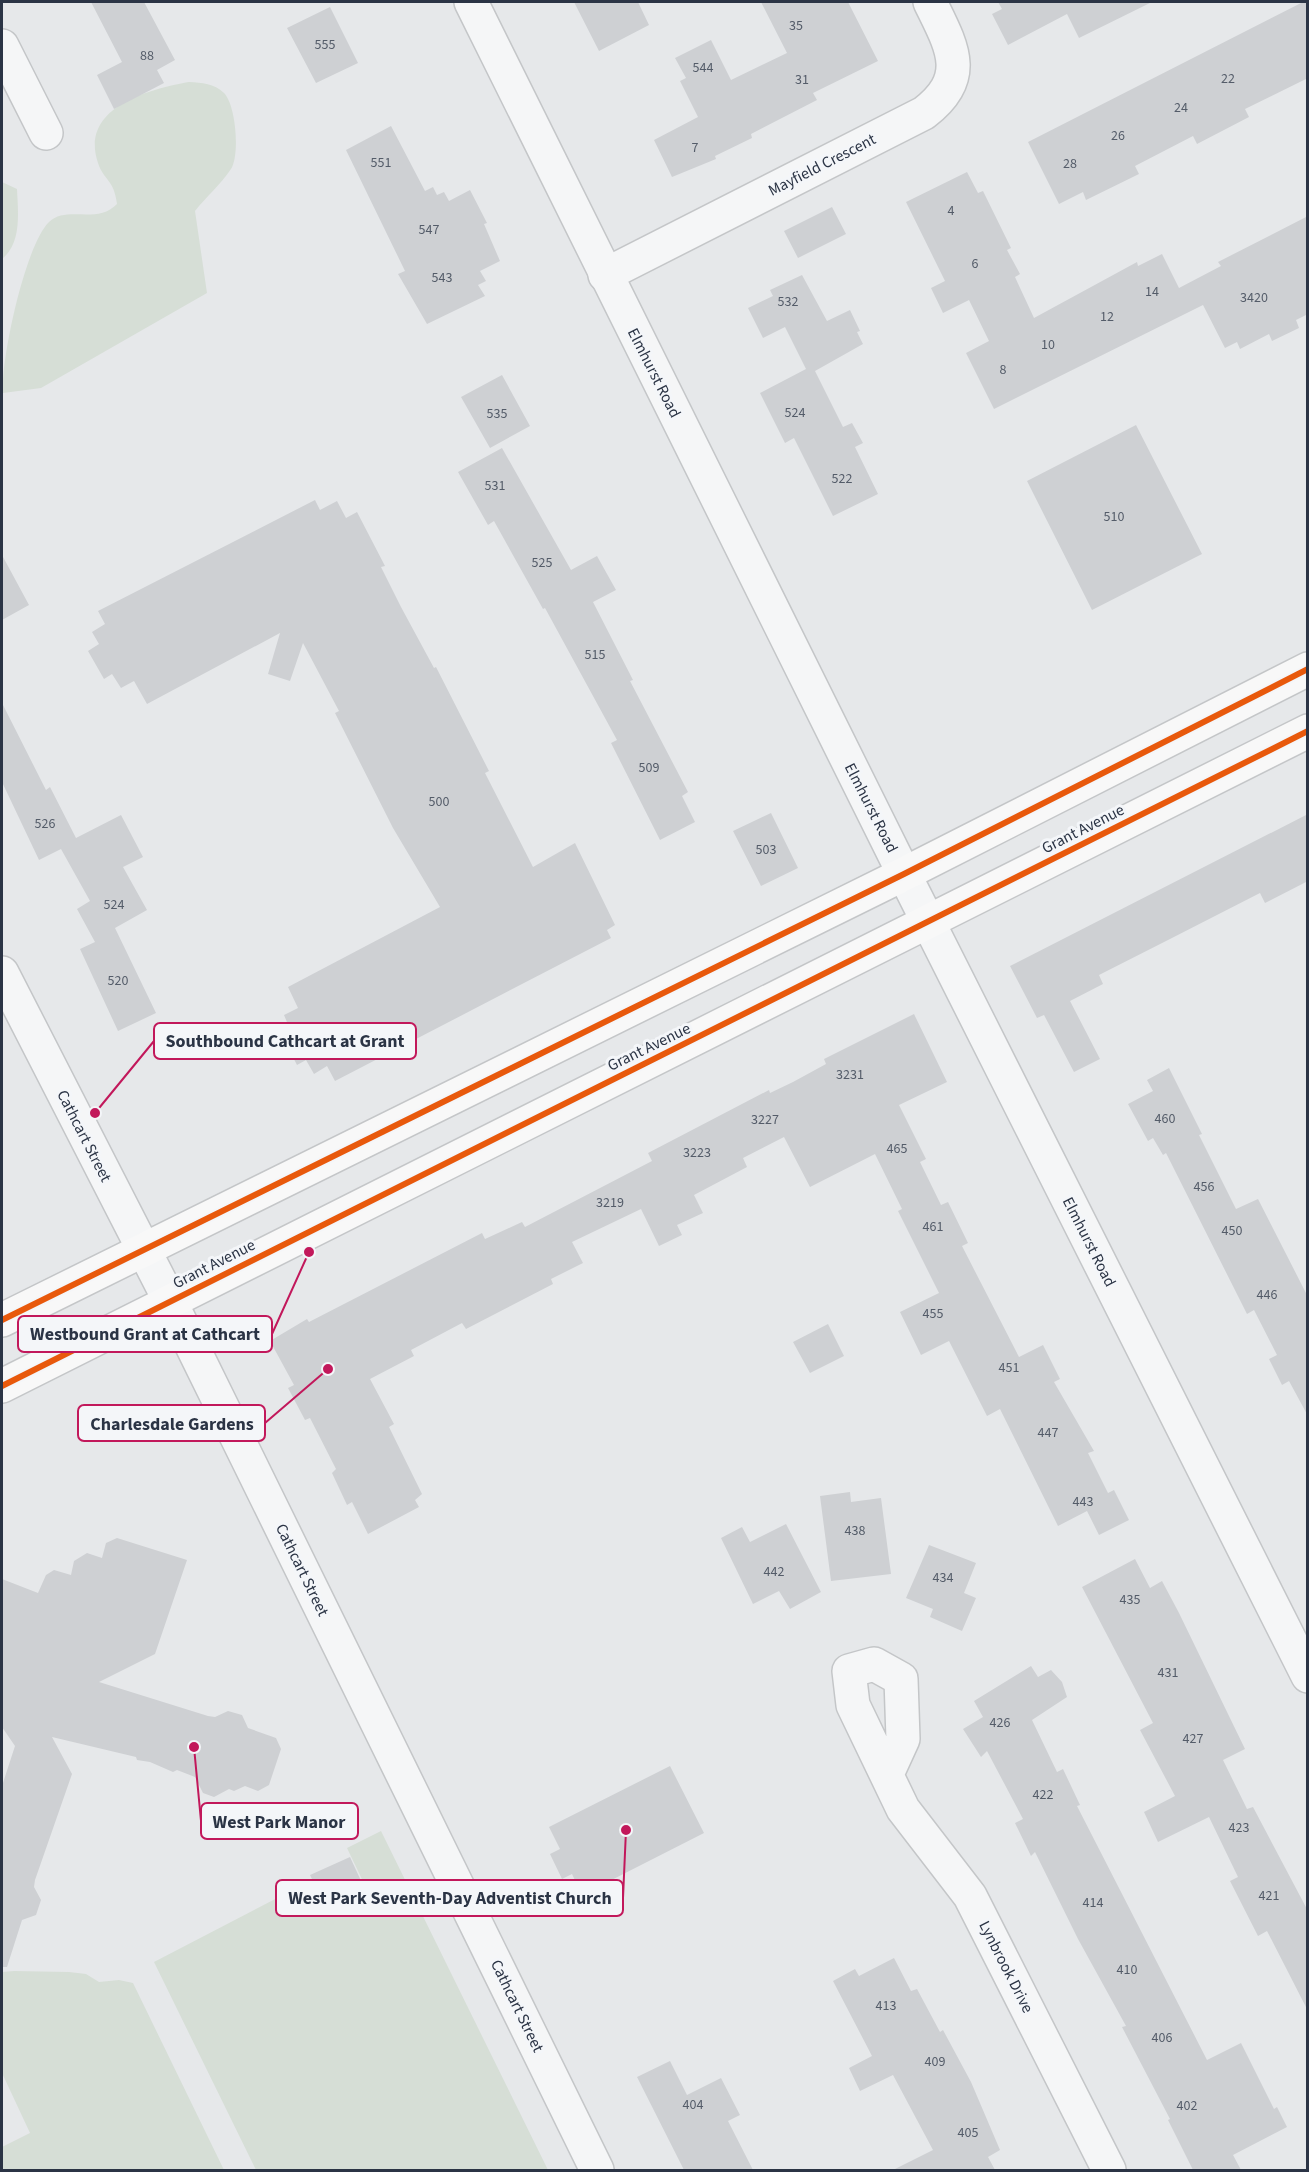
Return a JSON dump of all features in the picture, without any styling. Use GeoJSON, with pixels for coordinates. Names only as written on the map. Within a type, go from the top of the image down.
{"type":"FeatureCollection","features":[{"type":"Feature","properties":{"kind":"main road"},"geometry":{"type":"LineString","coordinates":[[2,1320],[141,1249],[904,874],[1308,669]]}},
{"type":"Feature","properties":{"kind":"main road","name":"Grant Avenue"},"geometry":{"type":"LineString","coordinates":[[2,1386],[929,923],[1308,730]]}},
{"type":"Feature","properties":{"kind":"street","name":"Elmhurst Road"},"geometry":{"type":"LineString","coordinates":[[471,2],[904,874],[1308,1676]]}},
{"type":"Feature","properties":{"kind":"street","name":"Mayfield Crescent"},"geometry":{"type":"LineString","coordinates":[[605,274],[924,113],[942,100],[952,81],[954,59],[948,39],[930,2]]}},
{"type":"Feature","properties":{"kind":"street"},"geometry":{"type":"LineString","coordinates":[[2,46],[46,133]]}},
{"type":"Feature","properties":{"kind":"street","name":"Cathcart Street"},"geometry":{"type":"LineString","coordinates":[[2,973],[141,1249],[170,1301],[597,2170]]}},
{"type":"Feature","properties":{"kind":"street","name":"Lynbrook Drive"},"geometry":{"type":"LineString","coordinates":[[887,1774],[903,1809],[970,1896],[1109,2170]]}},
{"type":"Feature","properties":{"kind":"shaded area"},"geometry":{"type":"Polygon","coordinates":[[[189,82],[212,85],[224,93],[231,108],[235,130],[235,153],[231,169],[195,211],[207,293],[41,388],[3,393],[6,357],[16,305],[31,254],[40,235],[49,222],[56,217],[100,213],[117,204],[114,190],[98,163],[95,144],[99,128],[108,115],[122,104],[156,90],[189,82]]]}},
{"type":"Feature","properties":{"kind":"shaded area"},"geometry":{"type":"Polygon","coordinates":[[[2,182],[17,189],[18,217],[13,245],[2,259],[2,182]]]}},
{"type":"Feature","properties":{"kind":"shaded area"},"geometry":{"type":"Polygon","coordinates":[[[381,1831],[548,2170],[256,2170],[154,1962],[306,1883],[323,1917],[370,1896],[347,1848],[381,1831]]]}},
{"type":"Feature","properties":{"kind":"shaded area"},"geometry":{"type":"Polygon","coordinates":[[[2,1972],[69,1972],[86,1974],[99,1982],[119,1980],[133,1983],[224,2170],[2,2170],[2,2147],[30,2133],[2,2073],[2,1972]]]}},
{"type":"Feature","properties":{"kind":"building"},"geometry":{"type":"Polygon","coordinates":[[[91,2],[144,2],[175,60],[157,70],[164,83],[114,109],[97,75],[122,62],[91,2]]]}},
{"type":"Feature","properties":{"kind":"building"},"geometry":{"type":"Polygon","coordinates":[[[574,2],[638,2],[649,25],[599,51],[574,2]]]}},
{"type":"Feature","properties":{"kind":"building"},"geometry":{"type":"Polygon","coordinates":[[[761,2],[848,2],[878,61],[813,93],[817,100],[751,134],[752,138],[715,156],[716,159],[672,177],[654,140],[698,117],[680,81],[686,78],[675,58],[711,40],[731,80],[787,53],[761,2]]]}},
{"type":"Feature","properties":{"kind":"building"},"geometry":{"type":"Polygon","coordinates":[[[998,2],[1152,2],[1079,38],[1067,14],[1008,45],[992,14],[1002,9],[998,2]]]}},
{"type":"Feature","properties":{"kind":"building"},"geometry":{"type":"Polygon","coordinates":[[[1303,2],[1308,2],[1308,78],[1245,109],[1249,117],[1197,144],[1193,136],[1135,166],[1139,174],[1086,200],[1083,192],[1059,204],[1028,142],[1303,2]]]}},
{"type":"Feature","properties":{"kind":"building"},"geometry":{"type":"Polygon","coordinates":[[[330,7],[358,63],[316,83],[287,28],[330,7]]]}},
{"type":"Feature","properties":{"kind":"building"},"geometry":{"type":"Polygon","coordinates":[[[391,126],[425,191],[433,187],[437,195],[444,192],[449,201],[470,190],[487,223],[484,224],[500,261],[480,271],[486,281],[478,285],[485,296],[427,324],[398,274],[405,271],[346,150],[391,126]]]}},
{"type":"Feature","properties":{"kind":"building"},"geometry":{"type":"Polygon","coordinates":[[[967,172],[978,193],[983,191],[1011,248],[1007,250],[1020,274],[1015,277],[1034,318],[1137,262],[1138,266],[1162,254],[1179,288],[1221,266],[1218,262],[1308,216],[1308,314],[1296,320],[1299,328],[1272,341],[1269,334],[1240,349],[1237,342],[1225,348],[1203,305],[994,409],[966,353],[989,341],[969,300],[943,313],[931,288],[945,281],[906,202],[967,172]]]}},
{"type":"Feature","properties":{"kind":"building"},"geometry":{"type":"Polygon","coordinates":[[[832,207],[846,234],[798,258],[784,231],[832,207]]]}},
{"type":"Feature","properties":{"kind":"building"},"geometry":{"type":"Polygon","coordinates":[[[802,275],[827,321],[850,310],[860,331],[857,332],[863,344],[815,371],[843,427],[852,423],[863,443],[855,447],[878,494],[833,516],[794,438],[785,443],[760,393],[806,369],[785,327],[763,338],[748,308],[773,296],[770,290],[802,275]]]}},
{"type":"Feature","properties":{"kind":"building"},"geometry":{"type":"Polygon","coordinates":[[[502,375],[530,426],[490,448],[461,397],[502,375]]]}},
{"type":"Feature","properties":{"kind":"building"},"geometry":{"type":"Polygon","coordinates":[[[1136,425],[1202,554],[1092,610],[1027,481],[1136,425]]]}},
{"type":"Feature","properties":{"kind":"building"},"geometry":{"type":"Polygon","coordinates":[[[502,448],[571,570],[597,556],[616,590],[593,602],[633,680],[630,681],[688,792],[682,796],[695,822],[660,840],[611,743],[617,740],[545,608],[543,609],[494,521],[488,525],[458,472],[502,448]]]}},
{"type":"Feature","properties":{"kind":"building"},"geometry":{"type":"Polygon","coordinates":[[[315,500],[320,510],[337,501],[346,518],[357,512],[385,566],[381,567],[401,607],[434,668],[436,667],[489,771],[485,773],[533,867],[575,843],[615,925],[607,930],[611,938],[335,1081],[327,1066],[314,1074],[306,1060],[297,1065],[280,1032],[289,1027],[284,1015],[298,1008],[288,987],[440,907],[393,828],[335,713],[339,711],[303,643],[290,681],[268,674],[280,633],[147,704],[134,681],[121,688],[112,674],[104,679],[88,651],[99,644],[92,632],[105,624],[98,611],[315,500]]]}},
{"type":"Feature","properties":{"kind":"building"},"geometry":{"type":"Polygon","coordinates":[[[2,555],[29,605],[2,620],[2,555]]]}},
{"type":"Feature","properties":{"kind":"building"},"geometry":{"type":"Polygon","coordinates":[[[2,703],[46,790],[50,787],[76,838],[121,815],[143,857],[123,867],[147,910],[115,928],[156,1013],[118,1031],[80,949],[95,942],[77,909],[90,901],[61,849],[39,860],[2,782],[2,703]]]}},
{"type":"Feature","properties":{"kind":"building"},"geometry":{"type":"Polygon","coordinates":[[[771,813],[798,868],[761,886],[733,831],[771,813]]]}},
{"type":"Feature","properties":{"kind":"building"},"geometry":{"type":"Polygon","coordinates":[[[1308,814],[1308,881],[1265,903],[1260,893],[1099,975],[1103,984],[1070,1001],[1100,1059],[1074,1072],[1044,1015],[1037,1018],[1010,966],[1308,814]]]}},
{"type":"Feature","properties":{"kind":"building"},"geometry":{"type":"Polygon","coordinates":[[[914,1014],[947,1082],[899,1105],[926,1159],[920,1162],[941,1205],[948,1202],[968,1243],[962,1246],[1019,1357],[1043,1345],[1060,1379],[1054,1382],[1094,1451],[1088,1453],[1108,1493],[1114,1490],[1129,1520],[1099,1535],[1087,1511],[1058,1526],[1000,1409],[987,1416],[949,1341],[921,1355],[900,1312],[939,1293],[898,1211],[902,1209],[875,1154],[810,1187],[784,1137],[743,1158],[747,1167],[694,1195],[703,1213],[677,1225],[682,1235],[659,1246],[641,1209],[572,1242],[583,1263],[551,1279],[553,1284],[466,1329],[462,1323],[411,1350],[414,1356],[370,1379],[394,1424],[389,1427],[422,1494],[415,1500],[419,1507],[368,1534],[352,1502],[347,1505],[332,1473],[336,1469],[310,1418],[305,1420],[288,1388],[294,1385],[270,1341],[307,1319],[309,1322],[482,1233],[485,1239],[522,1222],[525,1227],[652,1161],[648,1153],[769,1090],[770,1093],[793,1082],[826,1064],[824,1059],[914,1014]]]}},
{"type":"Feature","properties":{"kind":"building"},"geometry":{"type":"Polygon","coordinates":[[[1169,1068],[1236,1209],[1258,1199],[1308,1297],[1308,1416],[1289,1381],[1282,1385],[1269,1359],[1277,1355],[1254,1310],[1247,1314],[1166,1153],[1163,1155],[1153,1138],[1148,1141],[1128,1104],[1153,1091],[1147,1080],[1169,1068]]]}},
{"type":"Feature","properties":{"kind":"building"},"geometry":{"type":"Polygon","coordinates":[[[828,1324],[844,1356],[810,1373],[793,1342],[828,1324]]]}},
{"type":"Feature","properties":{"kind":"building"},"geometry":{"type":"Polygon","coordinates":[[[850,1492],[851,1502],[881,1498],[891,1574],[831,1581],[820,1496],[850,1492]]]}},
{"type":"Feature","properties":{"kind":"building"},"geometry":{"type":"Polygon","coordinates":[[[786,1524],[821,1592],[790,1609],[779,1591],[753,1604],[721,1538],[742,1527],[750,1542],[786,1524]]]}},
{"type":"Feature","properties":{"kind":"building"},"geometry":{"type":"Polygon","coordinates":[[[117,1538],[187,1560],[155,1654],[99,1682],[208,1716],[215,1717],[228,1711],[242,1715],[248,1728],[276,1738],[281,1749],[269,1785],[258,1791],[245,1786],[234,1791],[229,1789],[214,1797],[203,1793],[195,1777],[177,1770],[173,1772],[150,1762],[137,1760],[136,1757],[52,1737],[72,1774],[35,1880],[34,1887],[41,1900],[36,1915],[22,1920],[7,1967],[2,1967],[2,1786],[15,1746],[2,1727],[2,1579],[38,1593],[46,1575],[54,1570],[71,1575],[74,1561],[87,1553],[102,1558],[106,1543],[117,1538]]]}},
{"type":"Feature","properties":{"kind":"building"},"geometry":{"type":"Polygon","coordinates":[[[929,1545],[976,1563],[964,1593],[976,1598],[962,1631],[930,1617],[933,1609],[906,1598],[929,1545]]]}},
{"type":"Feature","properties":{"kind":"building"},"geometry":{"type":"Polygon","coordinates":[[[1135,1559],[1150,1588],[1162,1581],[1179,1613],[1245,1749],[1223,1760],[1247,1809],[1253,1807],[1308,1911],[1308,2011],[1267,1931],[1258,1936],[1230,1881],[1238,1877],[1209,1817],[1158,1842],[1144,1812],[1175,1796],[1140,1730],[1153,1723],[1082,1587],[1135,1559]]]}},
{"type":"Feature","properties":{"kind":"building"},"geometry":{"type":"Polygon","coordinates":[[[1031,1666],[1038,1677],[1051,1670],[1062,1682],[1067,1697],[1032,1720],[1057,1772],[1063,1769],[1080,1805],[1077,1806],[1207,2060],[1241,2043],[1274,2109],[1277,2107],[1287,2127],[1233,2155],[1241,2170],[1193,2170],[1168,2120],[1170,2119],[1122,2027],[1126,2026],[1078,1939],[1035,1852],[1031,1856],[1015,1823],[1023,1819],[987,1751],[981,1757],[963,1729],[983,1717],[974,1701],[1031,1666]]]}},
{"type":"Feature","properties":{"kind":"building"},"geometry":{"type":"Polygon","coordinates":[[[670,1766],[704,1833],[582,1895],[572,1874],[562,1879],[550,1854],[560,1849],[549,1827],[670,1766]]]}},
{"type":"Feature","properties":{"kind":"building"},"geometry":{"type":"Polygon","coordinates":[[[350,1857],[369,1898],[330,1916],[310,1875],[350,1857]]]}},
{"type":"Feature","properties":{"kind":"building"},"geometry":{"type":"Polygon","coordinates":[[[894,1958],[911,1991],[917,1989],[940,2032],[943,2030],[971,2082],[1000,2150],[988,2157],[995,2170],[893,2170],[933,2150],[893,2075],[860,2091],[849,2068],[872,2056],[833,1981],[855,1969],[859,1976],[894,1958]]]}},
{"type":"Feature","properties":{"kind":"building"},"geometry":{"type":"Polygon","coordinates":[[[670,2061],[687,2095],[721,2078],[740,2115],[728,2121],[753,2170],[684,2170],[637,2077],[670,2061]]]}},
{"type":"Feature","properties":{"kind":"cycle path"},"geometry":{"type":"LineString","coordinates":[[2,1320],[904,874],[1308,669]]}},
{"type":"Feature","properties":{"kind":"cycle path"},"geometry":{"type":"LineString","coordinates":[[2,1386],[1308,731]]}},
{"type":"Feature","properties":{"kind":"place","name":"Southbound Cathcart at Grant"},"geometry":{"type":"Point","coordinates":[95,1113]}},
{"type":"Feature","properties":{"kind":"place","name":"Westbound Grant at Cathcart"},"geometry":{"type":"Point","coordinates":[309,1252]}},
{"type":"Feature","properties":{"kind":"place","name":"Charlesdale Gardens"},"geometry":{"type":"Point","coordinates":[328,1369]}},
{"type":"Feature","properties":{"kind":"place","name":"West Park Manor"},"geometry":{"type":"Point","coordinates":[194,1747]}},
{"type":"Feature","properties":{"kind":"place","name":"West Park Seventh-Day Adventist Church"},"geometry":{"type":"Point","coordinates":[626,1830]}}]}
